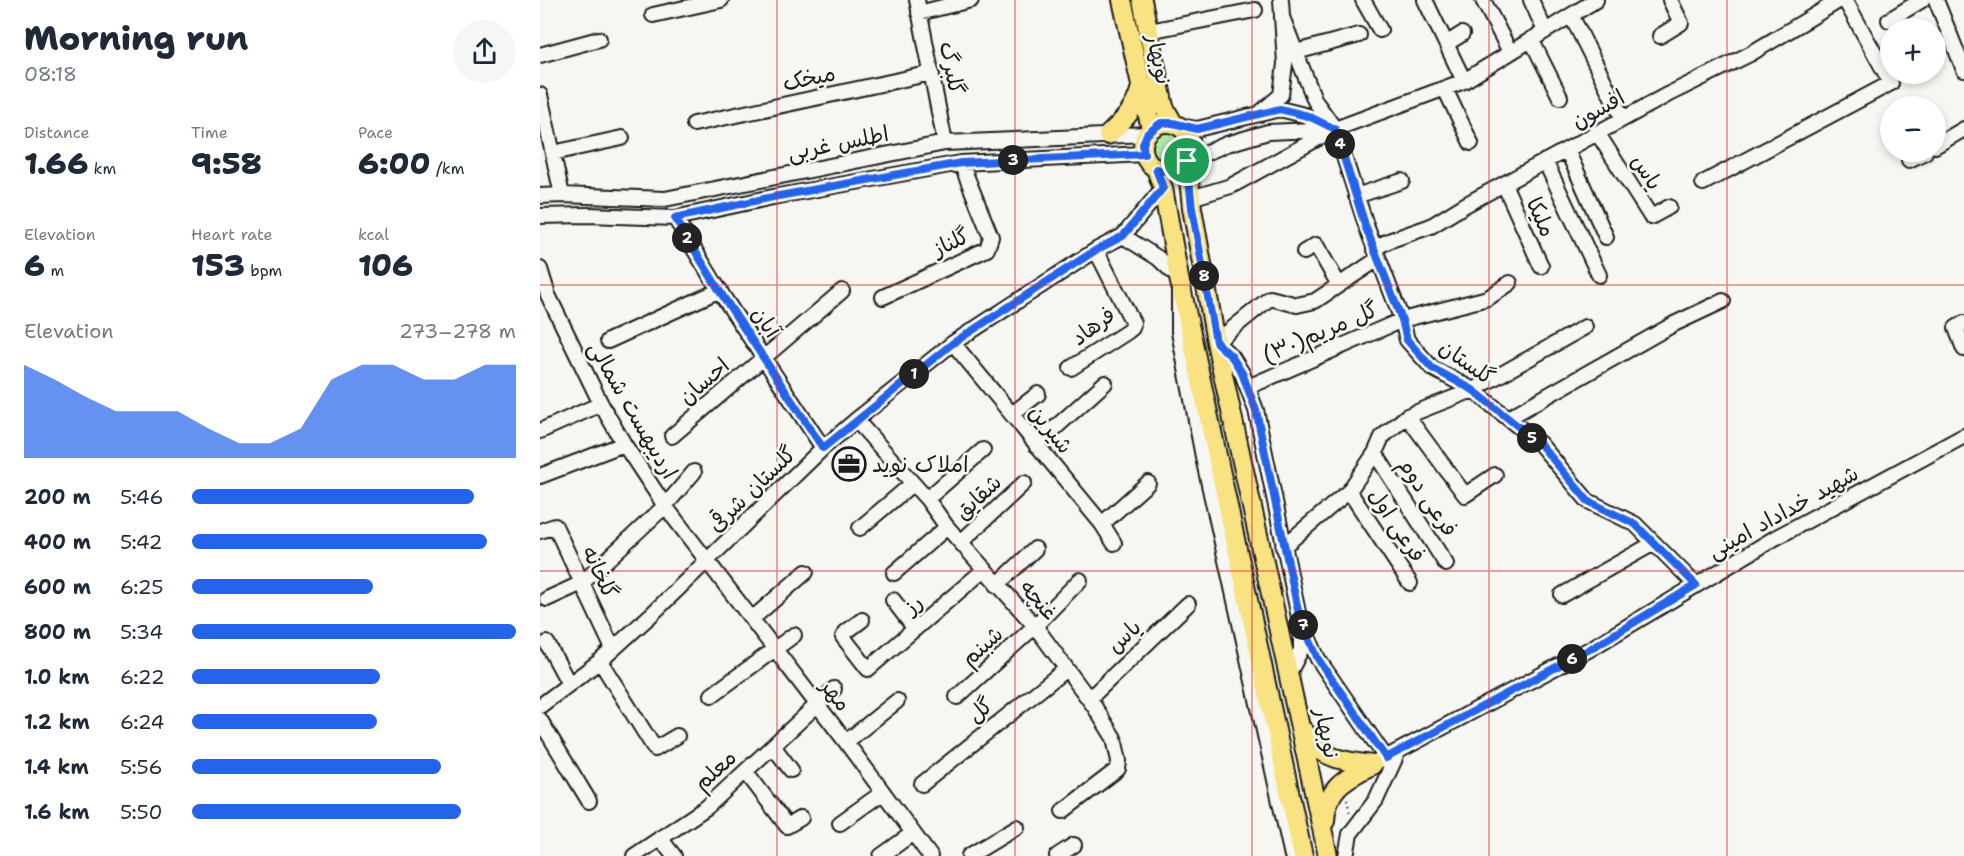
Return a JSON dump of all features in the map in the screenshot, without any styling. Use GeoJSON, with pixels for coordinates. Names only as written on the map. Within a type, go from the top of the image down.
{"type":"FeatureCollection","features":[{"type":"Feature","properties":{"kind":"main road","name":"نوبهار"},"geometry":{"type":"LineString","coordinates":[[1122,0],[1149,131]]}},
{"type":"Feature","properties":{"kind":"main road","name":"نوبهار"},"geometry":{"type":"LineString","coordinates":[[1142,0],[1164,107],[1177,125]]}},
{"type":"Feature","properties":{"kind":"main road"},"geometry":{"type":"LineString","coordinates":[[1108,135],[1127,117],[1137,103],[1141,87]]}},
{"type":"Feature","properties":{"kind":"main road"},"geometry":{"type":"LineString","coordinates":[[1156,169],[1169,171],[1182,166],[1187,161],[1192,149],[1191,142],[1189,136],[1177,125],[1161,123],[1149,131],[1143,144],[1144,154],[1146,160],[1156,169],[1163,188],[1179,278],[1250,612],[1268,721],[1292,834],[1303,856]]}},
{"type":"Feature","properties":{"kind":"main road","name":"نوبهار"},"geometry":{"type":"LineString","coordinates":[[1187,161],[1191,198],[1216,342],[1328,856]]}},
{"type":"Feature","properties":{"kind":"main road"},"geometry":{"type":"LineString","coordinates":[[1250,612],[1254,604],[1262,602],[1269,603],[1275,609]]}},
{"type":"Feature","properties":{"kind":"main road"},"geometry":{"type":"LineString","coordinates":[[1301,728],[1319,750],[1340,760],[1385,758]]}},
{"type":"Feature","properties":{"kind":"main road"},"geometry":{"type":"LineString","coordinates":[[1324,835],[1325,805],[1335,789],[1351,776],[1385,758]]}},
{"type":"Feature","properties":{"kind":"street"},"geometry":{"type":"LineString","coordinates":[[653,15],[721,0]]}},
{"type":"Feature","properties":{"kind":"street"},"geometry":{"type":"LineString","coordinates":[[918,6],[971,0]]}},
{"type":"Feature","properties":{"kind":"street"},"geometry":{"type":"LineString","coordinates":[[1260,113],[1281,95],[1285,64],[1281,0]]}},
{"type":"Feature","properties":{"kind":"street"},"geometry":{"type":"LineString","coordinates":[[1363,0],[1380,30]]}},
{"type":"Feature","properties":{"kind":"street"},"geometry":{"type":"LineString","coordinates":[[1425,0],[1464,81]]}},
{"type":"Feature","properties":{"kind":"street"},"geometry":{"type":"LineString","coordinates":[[1483,0],[1510,52]]}},
{"type":"Feature","properties":{"kind":"street"},"geometry":{"type":"LineString","coordinates":[[1531,0],[1545,31]]}},
{"type":"Feature","properties":{"kind":"street"},"geometry":{"type":"LineString","coordinates":[[1191,198],[1231,186],[1335,129],[1464,81],[1596,0]]}},
{"type":"Feature","properties":{"kind":"street"},"geometry":{"type":"LineString","coordinates":[[1660,36],[1681,23],[1670,0]]}},
{"type":"Feature","properties":{"kind":"street"},"geometry":{"type":"LineString","coordinates":[[1807,0],[1814,14]]}},
{"type":"Feature","properties":{"kind":"street","name":"افسون"},"geometry":{"type":"LineString","coordinates":[[1216,342],[1270,298],[1297,305],[1315,301],[1339,285],[1391,240],[1431,226],[1545,161],[1749,54],[1840,0]]}},
{"type":"Feature","properties":{"kind":"street"},"geometry":{"type":"LineString","coordinates":[[1703,183],[1891,83],[1845,0]]}},
{"type":"Feature","properties":{"kind":"street"},"geometry":{"type":"LineString","coordinates":[[1891,18],[1922,0]]}},
{"type":"Feature","properties":{"kind":"street"},"geometry":{"type":"LineString","coordinates":[[1936,0],[1964,69]]}},
{"type":"Feature","properties":{"kind":"street","name":"گلبرگ"},"geometry":{"type":"LineString","coordinates":[[918,6],[945,143]]}},
{"type":"Feature","properties":{"kind":"street","name":"نوبهار"},"geometry":{"type":"LineString","coordinates":[[1149,31],[1255,10]]}},
{"type":"Feature","properties":{"kind":"street"},"geometry":{"type":"LineString","coordinates":[[1570,15],[1623,119]]}},
{"type":"Feature","properties":{"kind":"street","name":"گلستان"},"geometry":{"type":"LineString","coordinates":[[1282,17],[1315,101],[1335,129],[1407,340],[1432,368],[1473,390],[1540,444],[1588,501],[1635,524],[1696,585]]}},
{"type":"Feature","properties":{"kind":"street"},"geometry":{"type":"LineString","coordinates":[[1446,44],[1462,34]]}},
{"type":"Feature","properties":{"kind":"street"},"geometry":{"type":"LineString","coordinates":[[1296,52],[1359,35]]}},
{"type":"Feature","properties":{"kind":"street"},"geometry":{"type":"LineString","coordinates":[[540,55],[599,39]]}},
{"type":"Feature","properties":{"kind":"street"},"geometry":{"type":"LineString","coordinates":[[1531,39],[1560,97]]}},
{"type":"Feature","properties":{"kind":"street","name":"میخک"},"geometry":{"type":"LineString","coordinates":[[694,124],[932,73]]}},
{"type":"Feature","properties":{"kind":"street"},"geometry":{"type":"LineString","coordinates":[[1445,89],[1472,143]]}},
{"type":"Feature","properties":{"kind":"street"},"geometry":{"type":"LineString","coordinates":[[540,95],[562,195]]}},
{"type":"Feature","properties":{"kind":"street"},"geometry":{"type":"LineString","coordinates":[[1177,125],[1197,129],[1280,109],[1308,116],[1335,129]]}},
{"type":"Feature","properties":{"kind":"street"},"geometry":{"type":"LineString","coordinates":[[1187,161],[1227,144],[1268,132],[1335,129]]}},
{"type":"Feature","properties":{"kind":"street"},"geometry":{"type":"LineString","coordinates":[[1946,140],[1964,129]]}},
{"type":"Feature","properties":{"kind":"street","name":"اطلس غربی"},"geometry":{"type":"LineString","coordinates":[[540,196],[665,199],[945,143],[1149,131]]}},
{"type":"Feature","properties":{"kind":"street","name":"یاس"},"geometry":{"type":"LineString","coordinates":[[1598,134],[1651,217],[1668,207]]}},
{"type":"Feature","properties":{"kind":"street"},"geometry":{"type":"LineString","coordinates":[[553,153],[622,138]]}},
{"type":"Feature","properties":{"kind":"street"},"geometry":{"type":"LineString","coordinates":[[1567,150],[1606,237]]}},
{"type":"Feature","properties":{"kind":"street","name":"اطلس غربی"},"geometry":{"type":"LineString","coordinates":[[540,216],[675,218],[773,197],[961,163],[1144,154]]}},
{"type":"Feature","properties":{"kind":"street"},"geometry":{"type":"LineString","coordinates":[[1545,161],[1599,275]]}},
{"type":"Feature","properties":{"kind":"street","name":"گلناز"},"geometry":{"type":"LineString","coordinates":[[883,297],[987,249],[991,237],[961,163]]}},
{"type":"Feature","properties":{"kind":"street"},"geometry":{"type":"LineString","coordinates":[[1356,196],[1402,181]]}},
{"type":"Feature","properties":{"kind":"street","name":"ملیکا"},"geometry":{"type":"LineString","coordinates":[[1504,184],[1541,266]]}},
{"type":"Feature","properties":{"kind":"street","name":"گلستان شرقی"},"geometry":{"type":"LineString","coordinates":[[540,706],[613,650],[823,448],[856,420],[953,343],[1096,250],[1123,236],[1163,188]]}},
{"type":"Feature","properties":{"kind":"street","name":"آبان"},"geometry":{"type":"LineString","coordinates":[[675,218],[823,448]]}},
{"type":"Feature","properties":{"kind":"street"},"geometry":{"type":"LineString","coordinates":[[1123,236],[1158,258],[1179,278],[1179,332],[1204,462],[1268,721]]}},
{"type":"Feature","properties":{"kind":"street"},"geometry":{"type":"LineString","coordinates":[[1304,252],[1316,245],[1339,285]]}},
{"type":"Feature","properties":{"kind":"street","name":"فرهاد"},"geometry":{"type":"LineString","coordinates":[[1071,368],[1127,332],[1133,323],[1096,250]]}},
{"type":"Feature","properties":{"kind":"street","name":"اردیبهست شمالی"},"geometry":{"type":"LineString","coordinates":[[540,269],[544,296],[624,444],[665,506],[708,561]]}},
{"type":"Feature","properties":{"kind":"street","name":"گل مریم(۳۰)"},"geometry":{"type":"LineString","coordinates":[[1248,387],[1402,320],[1488,297],[1510,283]]}},
{"type":"Feature","properties":{"kind":"street"},"geometry":{"type":"LineString","coordinates":[[608,341],[720,290]]}},
{"type":"Feature","properties":{"kind":"street"},"geometry":{"type":"LineString","coordinates":[[764,357],[842,291]]}},
{"type":"Feature","properties":{"kind":"street"},"geometry":{"type":"LineString","coordinates":[[1508,418],[1665,329],[1723,301]]}},
{"type":"Feature","properties":{"kind":"street"},"geometry":{"type":"LineString","coordinates":[[1964,323],[1956,328],[1964,349]]}},
{"type":"Feature","properties":{"kind":"street"},"geometry":{"type":"LineString","coordinates":[[1283,547],[1349,491],[1375,453],[1382,437],[1407,416],[1473,390],[1585,327]]}},
{"type":"Feature","properties":{"kind":"street"},"geometry":{"type":"LineString","coordinates":[[1216,342],[1232,357],[1248,387],[1256,410],[1299,615],[1301,651],[1289,673]]}},
{"type":"Feature","properties":{"kind":"street","name":"شیرین"},"geometry":{"type":"LineString","coordinates":[[953,343],[1114,543]]}},
{"type":"Feature","properties":{"kind":"street","name":"احسان"},"geometry":{"type":"LineString","coordinates":[[672,436],[764,357]]}},
{"type":"Feature","properties":{"kind":"street"},"geometry":{"type":"LineString","coordinates":[[1036,445],[1105,383]]}},
{"type":"Feature","properties":{"kind":"street"},"geometry":{"type":"LineString","coordinates":[[1012,414],[1038,394]]}},
{"type":"Feature","properties":{"kind":"street"},"geometry":{"type":"LineString","coordinates":[[540,431],[601,404]]}},
{"type":"Feature","properties":{"kind":"street"},"geometry":{"type":"LineString","coordinates":[[1407,416],[1465,495],[1495,475]]}},
{"type":"Feature","properties":{"kind":"street","name":"غنچه"},"geometry":{"type":"LineString","coordinates":[[856,420],[927,498],[947,527],[1035,626],[1089,699],[1114,738],[1119,760],[1118,769],[1064,812]]}},
{"type":"Feature","properties":{"kind":"street","name":"شهید خداداد امینی"},"geometry":{"type":"LineString","coordinates":[[1385,758],[1590,649],[1775,538],[1964,436]]}},
{"type":"Feature","properties":{"kind":"street"},"geometry":{"type":"LineString","coordinates":[[540,476],[624,444]]}},
{"type":"Feature","properties":{"kind":"street"},"geometry":{"type":"LineString","coordinates":[[927,498],[982,450]]}},
{"type":"Feature","properties":{"kind":"street","name":"فرعی دوم"},"geometry":{"type":"LineString","coordinates":[[1375,453],[1446,564]]}},
{"type":"Feature","properties":{"kind":"street"},"geometry":{"type":"LineString","coordinates":[[547,599],[582,583],[665,506],[694,472]]}},
{"type":"Feature","properties":{"kind":"street","name":"شقایق"},"geometry":{"type":"LineString","coordinates":[[961,542],[1024,483]]}},
{"type":"Feature","properties":{"kind":"street"},"geometry":{"type":"LineString","coordinates":[[1101,524],[1149,483]]}},
{"type":"Feature","properties":{"kind":"street"},"geometry":{"type":"LineString","coordinates":[[860,528],[912,484]]}},
{"type":"Feature","properties":{"kind":"street","name":"فرعی اول"},"geometry":{"type":"LineString","coordinates":[[1349,491],[1410,583]]}},
{"type":"Feature","properties":{"kind":"street","name":"گلخانه"},"geometry":{"type":"LineString","coordinates":[[540,531],[555,526],[613,650]]}},
{"type":"Feature","properties":{"kind":"street"},"geometry":{"type":"LineString","coordinates":[[894,573],[947,527]]}},
{"type":"Feature","properties":{"kind":"street"},"geometry":{"type":"LineString","coordinates":[[1562,595],[1654,543]]}},
{"type":"Feature","properties":{"kind":"street"},"geometry":{"type":"LineString","coordinates":[[997,585],[1035,549]]}},
{"type":"Feature","properties":{"kind":"street","name":"مهر"},"geometry":{"type":"LineString","coordinates":[[708,561],[930,856]]}},
{"type":"Feature","properties":{"kind":"street","name":"رز"},"geometry":{"type":"LineString","coordinates":[[862,620],[843,637],[868,669],[985,569]]}},
{"type":"Feature","properties":{"kind":"street"},"geometry":{"type":"LineString","coordinates":[[752,619],[806,572]]}},
{"type":"Feature","properties":{"kind":"street","name":"شبنم"},"geometry":{"type":"LineString","coordinates":[[957,697],[1035,626],[1080,580]]}},
{"type":"Feature","properties":{"kind":"street"},"geometry":{"type":"LineString","coordinates":[[893,600],[915,629]]}},
{"type":"Feature","properties":{"kind":"street","name":"یاس"},"geometry":{"type":"LineString","coordinates":[[1089,699],[1188,604]]}},
{"type":"Feature","properties":{"kind":"street"},"geometry":{"type":"LineString","coordinates":[[1299,615],[1318,659],[1385,758],[1376,800],[1350,834],[1346,856]]}},
{"type":"Feature","properties":{"kind":"street"},"geometry":{"type":"LineString","coordinates":[[712,695],[794,635]]}},
{"type":"Feature","properties":{"kind":"street"},"geometry":{"type":"LineString","coordinates":[[547,644],[569,684]]}},
{"type":"Feature","properties":{"kind":"street"},"geometry":{"type":"LineString","coordinates":[[600,661],[655,749],[677,736]]}},
{"type":"Feature","properties":{"kind":"street","name":"گل"},"geometry":{"type":"LineString","coordinates":[[922,784],[1066,669]]}},
{"type":"Feature","properties":{"kind":"street","name":"معلم"},"geometry":{"type":"LineString","coordinates":[[634,856],[707,807],[834,689]]}},
{"type":"Feature","properties":{"kind":"street"},"geometry":{"type":"LineString","coordinates":[[846,742],[897,701]]}},
{"type":"Feature","properties":{"kind":"street"},"geometry":{"type":"LineString","coordinates":[[540,720],[589,801]]}},
{"type":"Feature","properties":{"kind":"street"},"geometry":{"type":"LineString","coordinates":[[773,746],[791,770]]}},
{"type":"Feature","properties":{"kind":"street"},"geometry":{"type":"LineString","coordinates":[[746,772],[787,826],[801,818]]}},
{"type":"Feature","properties":{"kind":"street"},"geometry":{"type":"LineString","coordinates":[[840,823],[882,793]]}},
{"type":"Feature","properties":{"kind":"street"},"geometry":{"type":"LineString","coordinates":[[969,856],[1017,827]]}},
{"type":"Feature","properties":{"kind":"street"},"geometry":{"type":"LineString","coordinates":[[881,856],[913,834]]}},
{"type":"Feature","properties":{"kind":"street"},"geometry":{"type":"LineString","coordinates":[[1292,834],[1292,856]]}},
{"type":"Feature","properties":{"kind":"street"},"geometry":{"type":"LineString","coordinates":[[660,838],[674,856]]}},
{"type":"Feature","properties":{"kind":"street"},"geometry":{"type":"LineString","coordinates":[[1056,856],[1074,845]]}},
{"type":"Feature","properties":{"kind":"green space"},"geometry":{"type":"Polygon","coordinates":[[[1168,130],[1180,135],[1185,147],[1180,159],[1168,164],[1156,159],[1151,147],[1156,135],[1168,130]]]}},
{"type":"Feature","properties":{"kind":"place","name":"املاک نوید"},"geometry":{"type":"Point","coordinates":[849,464]}},
{"type":"Feature","properties":{"kind":"route"},"geometry":{"type":"LineString","coordinates":[[1280,109],[1308,116],[1335,129],[1366,228],[1402,320],[1407,340],[1432,368],[1473,390],[1540,444],[1588,501],[1635,524],[1696,585],[1590,649],[1386,758],[1318,659],[1299,615],[1256,410],[1242,373],[1232,357],[1216,342],[1192,208],[1187,161],[1176,170],[1156,169],[1163,188],[1123,236],[1096,250],[953,343],[823,448],[724,298],[675,218],[773,197],[961,163],[1144,154],[1143,144],[1147,134],[1156,125],[1167,122],[1197,129],[1280,109]]}}]}
